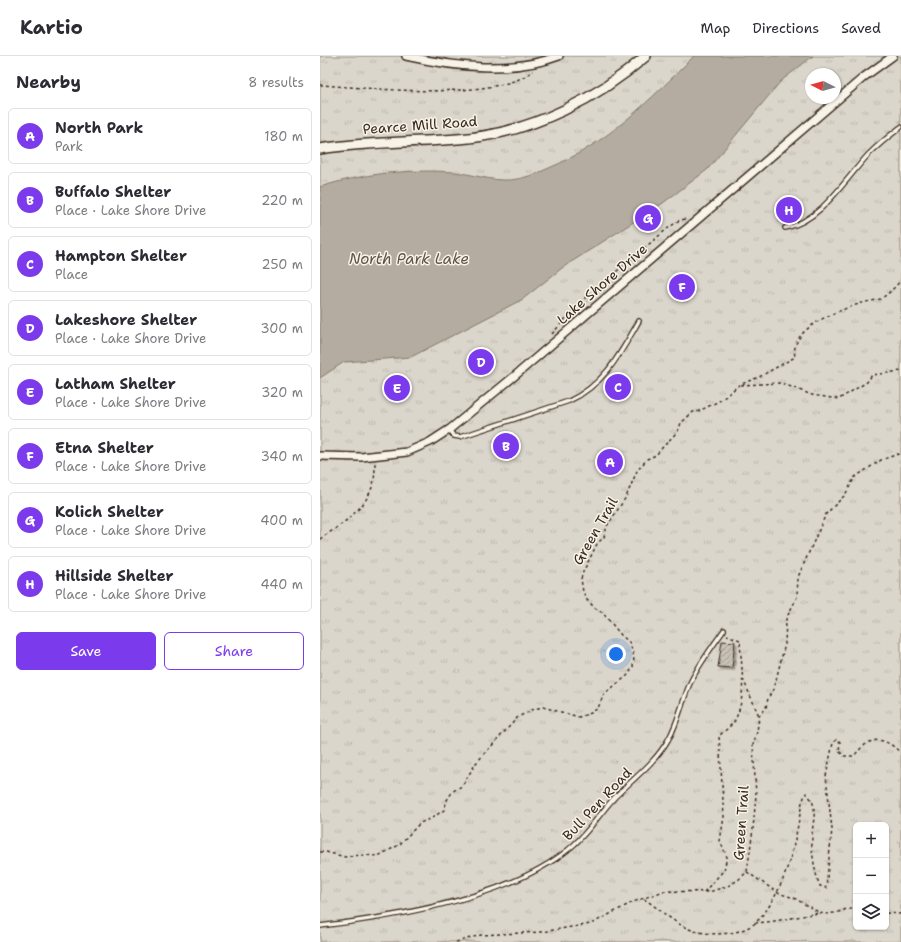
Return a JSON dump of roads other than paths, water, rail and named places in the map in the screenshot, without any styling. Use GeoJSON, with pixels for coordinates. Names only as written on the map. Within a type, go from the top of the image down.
{"type":"FeatureCollection","features":[{"type":"Feature","properties":{"kind":"street"},"geometry":{"type":"LineString","coordinates":[[406,56],[458,66],[516,66],[543,62],[559,56]]}},
{"type":"Feature","properties":{"kind":"street","name":"Pearce Mill Road"},"geometry":{"type":"LineString","coordinates":[[320,149],[354,143],[470,138],[527,126],[576,105],[626,74],[646,56]]}},
{"type":"Feature","properties":{"kind":"street","name":"Lake Shore Drive"},"geometry":{"type":"LineString","coordinates":[[320,456],[376,456],[413,449],[430,442],[449,430],[517,374],[864,77],[893,56]]}},
{"type":"Feature","properties":{"kind":"lane"},"geometry":{"type":"LineString","coordinates":[[785,228],[800,222],[821,207],[868,155],[901,127]]}},
{"type":"Feature","properties":{"kind":"lane"},"geometry":{"type":"LineString","coordinates":[[449,430],[454,436],[460,437],[562,404],[586,393],[613,365],[639,321]]}},
{"type":"Feature","properties":{"kind":"lane","name":"Bull Pen Road"},"geometry":{"type":"LineString","coordinates":[[320,926],[416,910],[478,893],[503,885],[541,868],[568,850],[580,840],[603,810],[659,755],[674,727],[690,682],[723,632]]}},
{"type":"Feature","properties":{"kind":"water","name":"North Park Lake"},"geometry":{"type":"Polygon","coordinates":[[[694,56],[813,56],[781,81],[707,170],[663,203],[562,268],[523,299],[411,357],[344,362],[320,378],[320,187],[353,178],[387,173],[421,171],[455,172],[502,180],[519,179],[534,174],[570,158],[609,134],[661,89],[694,56]]]}},
{"type":"Feature","properties":{"kind":"place","name":"Hillside Shelter"},"geometry":{"type":"Point","coordinates":[789,210]}},
{"type":"Feature","properties":{"kind":"place","name":"Kolich Shelter"},"geometry":{"type":"Point","coordinates":[648,218]}},
{"type":"Feature","properties":{"kind":"place","name":"Etna Shelter"},"geometry":{"type":"Point","coordinates":[682,287]}},
{"type":"Feature","properties":{"kind":"place","name":"Lakeshore Shelter"},"geometry":{"type":"Point","coordinates":[481,362]}},
{"type":"Feature","properties":{"kind":"place","name":"Hampton Shelter"},"geometry":{"type":"Point","coordinates":[618,387]}},
{"type":"Feature","properties":{"kind":"place","name":"Latham Shelter"},"geometry":{"type":"Point","coordinates":[397,388]}},
{"type":"Feature","properties":{"kind":"place","name":"Buffalo Shelter"},"geometry":{"type":"Point","coordinates":[506,446]}},
{"type":"Feature","properties":{"kind":"place","name":"North Park"},"geometry":{"type":"Point","coordinates":[610,462]}}]}
